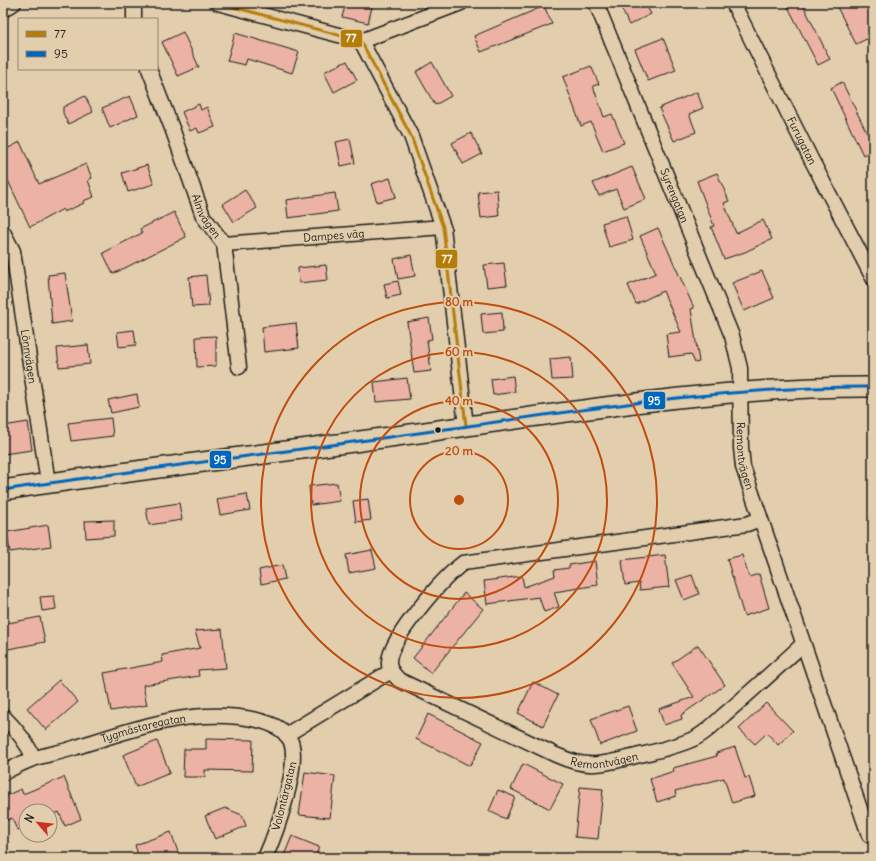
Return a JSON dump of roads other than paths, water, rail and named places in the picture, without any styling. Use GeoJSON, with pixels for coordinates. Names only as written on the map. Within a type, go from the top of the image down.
{"type":"FeatureCollection","features":[{"type":"Feature","properties":{"kind":"main road"},"geometry":{"type":"LineString","coordinates":[[3,490],[672,398],[740,391],[824,387],[873,388]]}},
{"type":"Feature","properties":{"kind":"street"},"geometry":{"type":"LineString","coordinates":[[3,10],[14,3]]}},
{"type":"Feature","properties":{"kind":"street"},"geometry":{"type":"LineString","coordinates":[[134,3],[134,18]]}},
{"type":"Feature","properties":{"kind":"street"},"geometry":{"type":"LineString","coordinates":[[218,3],[361,41],[461,3]]}},
{"type":"Feature","properties":{"kind":"street","name":"Syrengatan"},"geometry":{"type":"LineString","coordinates":[[596,3],[732,336],[740,368],[740,391]]}},
{"type":"Feature","properties":{"kind":"street","name":"Furugatan"},"geometry":{"type":"LineString","coordinates":[[733,3],[811,159],[873,278]]}},
{"type":"Feature","properties":{"kind":"street"},"geometry":{"type":"LineString","coordinates":[[361,41],[411,136],[443,227],[466,426]]}},
{"type":"Feature","properties":{"kind":"street","name":"Almvägen"},"geometry":{"type":"LineString","coordinates":[[149,70],[203,216],[224,244],[239,367]]}},
{"type":"Feature","properties":{"kind":"street","name":"Dampes väg"},"geometry":{"type":"LineString","coordinates":[[224,244],[443,227]]}},
{"type":"Feature","properties":{"kind":"street","name":"Lönnvägen"},"geometry":{"type":"LineString","coordinates":[[3,232],[13,251],[48,483]]}},
{"type":"Feature","properties":{"kind":"street","name":"Remontvägen"},"geometry":{"type":"LineString","coordinates":[[740,391],[742,414],[741,448],[743,467],[802,645],[869,835]]}},
{"type":"Feature","properties":{"kind":"street"},"geometry":{"type":"LineString","coordinates":[[286,735],[391,671],[389,662],[399,636],[451,572],[463,563],[747,524],[760,519]]}},
{"type":"Feature","properties":{"kind":"street","name":"Remontvägen"},"geometry":{"type":"LineString","coordinates":[[391,671],[399,680],[573,763],[590,765],[606,764],[672,747],[692,740],[716,722],[802,645]]}},
{"type":"Feature","properties":{"kind":"street","name":"Tygmästaregatan"},"geometry":{"type":"LineString","coordinates":[[3,773],[34,758],[70,750],[137,727],[162,721],[197,716],[220,715],[266,722],[283,731],[286,735]]}},
{"type":"Feature","properties":{"kind":"street"},"geometry":{"type":"LineString","coordinates":[[3,716],[17,730],[28,745],[34,758]]}},
{"type":"Feature","properties":{"kind":"street","name":"Volontärgatan"},"geometry":{"type":"LineString","coordinates":[[265,858],[285,803],[294,755],[290,741],[286,735]]}}]}
